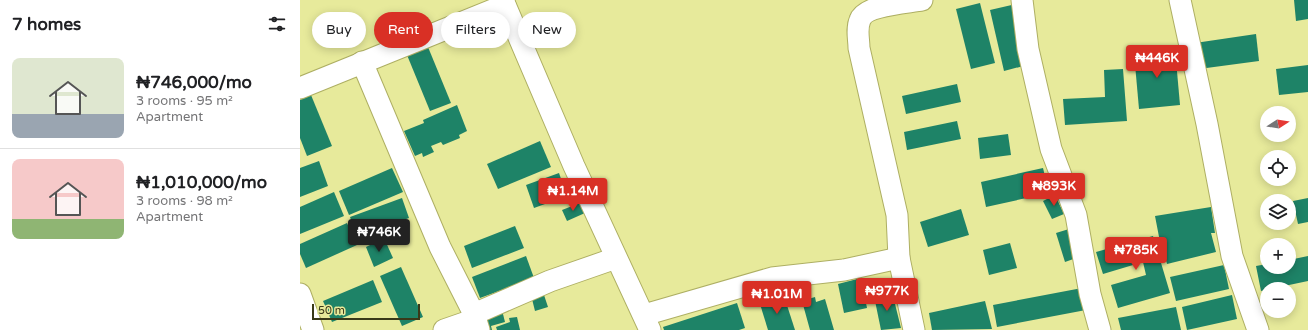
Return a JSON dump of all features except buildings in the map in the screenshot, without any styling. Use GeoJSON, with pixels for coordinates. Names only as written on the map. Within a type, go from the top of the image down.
{"type":"FeatureCollection","features":[{"type":"Feature","properties":{"kind":"street"},"geometry":{"type":"LineString","coordinates":[[914,330],[899,258],[897,215],[864,70],[858,29],[860,19],[871,10],[922,0]]}},
{"type":"Feature","properties":{"kind":"street"},"geometry":{"type":"LineString","coordinates":[[1022,0],[1028,49],[1051,149],[1076,215],[1090,294],[1100,330]]}},
{"type":"Feature","properties":{"kind":"street"},"geometry":{"type":"LineString","coordinates":[[1180,0],[1207,124],[1232,256],[1258,330]]}},
{"type":"Feature","properties":{"kind":"street"},"geometry":{"type":"LineString","coordinates":[[300,88],[504,2],[574,166],[647,322],[772,278],[844,270],[899,258]]}},
{"type":"Feature","properties":{"kind":"street"},"geometry":{"type":"LineString","coordinates":[[362,62],[440,247],[477,322]]}},
{"type":"Feature","properties":{"kind":"street"},"geometry":{"type":"LineString","coordinates":[[444,330],[470,321],[477,322],[550,280],[616,258]]}},
{"type":"Feature","properties":{"kind":"street"},"geometry":{"type":"LineString","coordinates":[[300,294],[313,330]]}}]}
